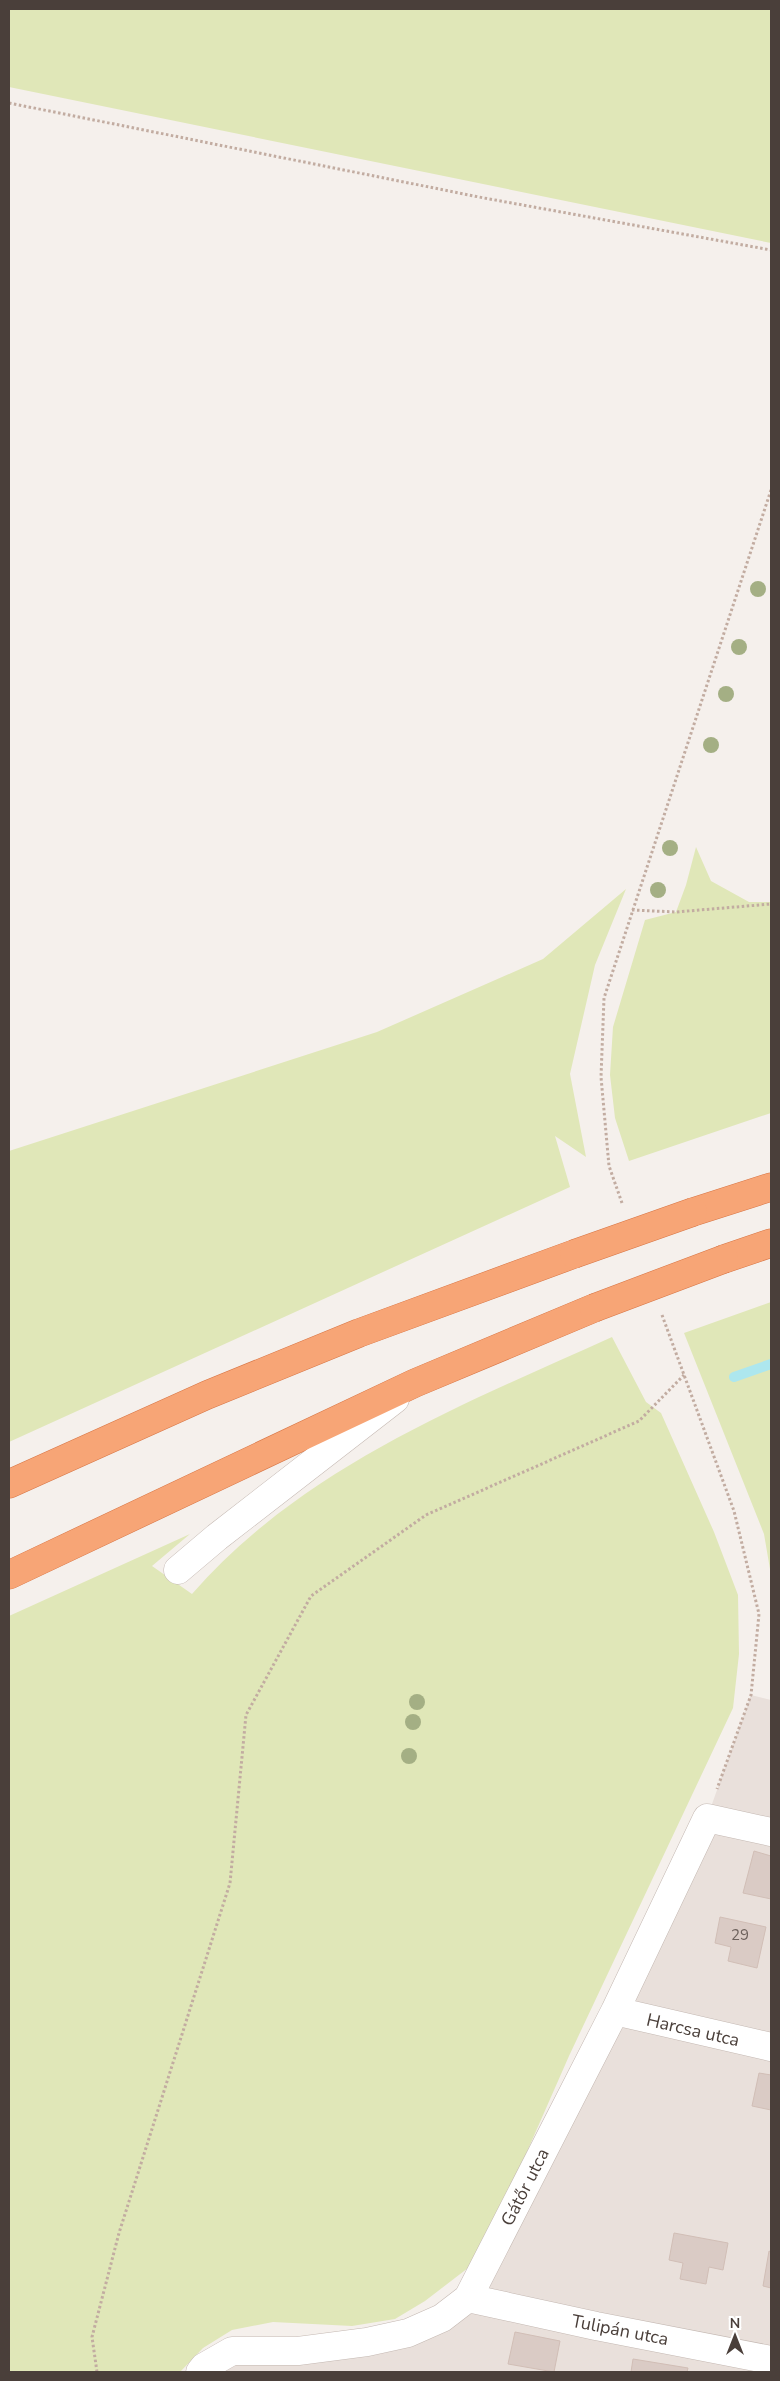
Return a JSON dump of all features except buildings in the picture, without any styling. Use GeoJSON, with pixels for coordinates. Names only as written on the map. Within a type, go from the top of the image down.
{"type":"FeatureCollection","features":[{"type":"Feature","properties":{"kind":"highway"},"geometry":{"type":"LineString","coordinates":[[9,1484],[207,1395],[323,1348],[574,1254],[771,1187]]}},
{"type":"Feature","properties":{"kind":"highway"},"geometry":{"type":"LineString","coordinates":[[9,1575],[415,1383],[594,1308],[771,1243]]}},
{"type":"Feature","properties":{"kind":"street"},"geometry":{"type":"LineString","coordinates":[[178,1570],[217,1537],[415,1383]]}},
{"type":"Feature","properties":{"kind":"street"},"geometry":{"type":"LineString","coordinates":[[707,1818],[771,1832]]}},
{"type":"Feature","properties":{"kind":"street","name":"Gátőr utca"},"geometry":{"type":"LineString","coordinates":[[200,2372],[204,2367],[232,2351],[298,2351],[367,2342],[408,2333],[442,2318],[468,2298],[615,2012],[707,1818]]}},
{"type":"Feature","properties":{"kind":"street","name":"Harcsa utca"},"geometry":{"type":"LineString","coordinates":[[615,2012],[771,2047]]}},
{"type":"Feature","properties":{"kind":"street","name":"Tulipán utca"},"geometry":{"type":"LineString","coordinates":[[468,2298],[596,2326],[771,2360]]}},
{"type":"Feature","properties":{"kind":"path"},"geometry":{"type":"LineString","coordinates":[[9,103],[474,196],[771,250]]}},
{"type":"Feature","properties":{"kind":"path"},"geometry":{"type":"LineString","coordinates":[[625,1211],[609,1166],[601,1077],[604,998],[771,490]]}},
{"type":"Feature","properties":{"kind":"path"},"geometry":{"type":"LineString","coordinates":[[632,910],[676,912],[771,904]]}},
{"type":"Feature","properties":{"kind":"path"},"geometry":{"type":"LineString","coordinates":[[661,1311],[734,1511],[759,1614],[751,1695],[707,1818]]}},
{"type":"Feature","properties":{"kind":"path"},"geometry":{"type":"LineString","coordinates":[[97,2372],[92,2337],[119,2233],[230,1883],[246,1715],[311,1596],[426,1515],[639,1421],[684,1375]]}},
{"type":"Feature","properties":{"kind":"shaded area"},"geometry":{"type":"Polygon","coordinates":[[[751,1695],[771,1700],[771,2372],[200,2372],[442,2318],[707,1818],[751,1695]]]}},
{"type":"Feature","properties":{"kind":"green space"},"geometry":{"type":"Polygon","coordinates":[[[9,9],[771,9],[771,243],[9,87],[9,9]]]}},
{"type":"Feature","properties":{"kind":"green space"},"geometry":{"type":"Polygon","coordinates":[[[696,847],[711,881],[749,902],[771,902],[771,1113],[629,1161],[615,1118],[610,1075],[613,1027],[645,920],[676,912],[686,885],[696,847]]]}},
{"type":"Feature","properties":{"kind":"green space"},"geometry":{"type":"Polygon","coordinates":[[[626,889],[595,965],[570,1074],[586,1157],[555,1136],[570,1187],[9,1442],[9,1151],[377,1032],[543,959],[626,889]]]}},
{"type":"Feature","properties":{"kind":"green space"},"geometry":{"type":"Polygon","coordinates":[[[771,1302],[771,1575],[764,1534],[684,1333],[771,1302]]]}},
{"type":"Feature","properties":{"kind":"green space"},"geometry":{"type":"Polygon","coordinates":[[[612,1337],[646,1402],[661,1413],[714,1532],[738,1595],[739,1654],[733,1708],[569,2056],[489,2238],[468,2268],[425,2301],[395,2319],[352,2326],[273,2322],[232,2330],[203,2348],[180,2372],[9,2372],[9,1616],[190,1534],[152,1566],[192,1594],[236,1549],[283,1510],[334,1475],[387,1443],[442,1415],[612,1337]]]}},
{"type":"Feature","properties":{"kind":"waterway"},"geometry":{"type":"LineString","coordinates":[[734,1377],[771,1364]]}}]}
